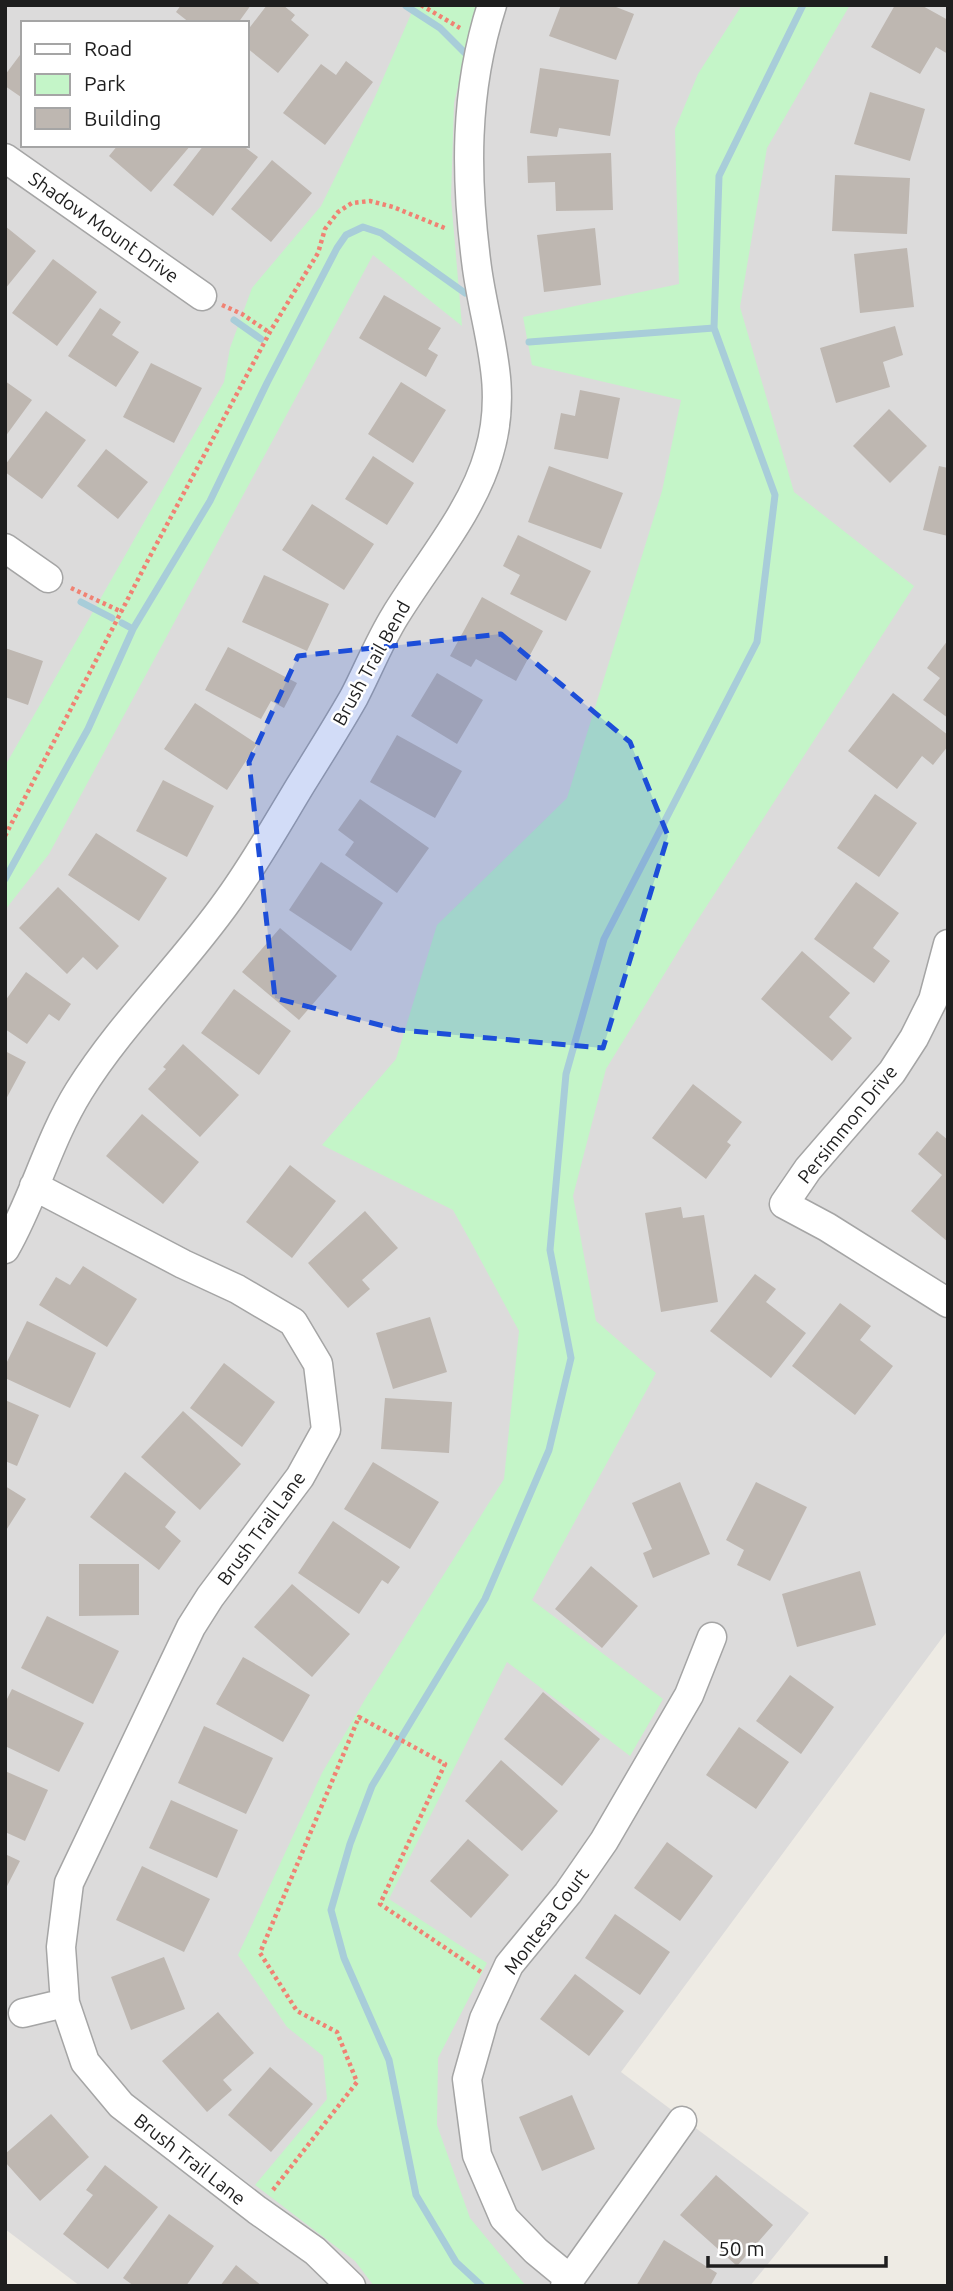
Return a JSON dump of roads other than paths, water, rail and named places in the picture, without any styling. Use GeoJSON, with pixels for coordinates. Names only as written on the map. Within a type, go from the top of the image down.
{"type":"FeatureCollection","features":[{"type":"Feature","properties":{"kind":"street","name":"Brush Trail Bend"},"geometry":{"type":"LineString","coordinates":[[5,1250],[54,1135],[92,1072],[202,936],[263,848],[354,696],[393,620],[462,512],[489,454],[498,413],[499,389],[478,271],[467,157],[475,74],[481,40],[492,5]]}},
{"type":"Feature","properties":{"kind":"street","name":"Shadow Mount Drive"},"geometry":{"type":"LineString","coordinates":[[5,158],[202,296]]}},
{"type":"Feature","properties":{"kind":"street"},"geometry":{"type":"LineString","coordinates":[[5,548],[48,578]]}},
{"type":"Feature","properties":{"kind":"street","name":"Persimmon Drive"},"geometry":{"type":"LineString","coordinates":[[948,944],[933,1000],[914,1038],[892,1072],[808,1169],[784,1204],[827,1227],[948,1303]]}},
{"type":"Feature","properties":{"kind":"street","name":"Brush Trail Lane"},"geometry":{"type":"LineString","coordinates":[[34,1186],[183,1264],[237,1289],[293,1322],[318,1364],[326,1430],[300,1477],[210,1597],[191,1627],[69,1883],[61,1947],[65,2003],[85,2062],[121,2105],[257,2210],[315,2251],[351,2286]]}},
{"type":"Feature","properties":{"kind":"street","name":"Montesa Court"},"geometry":{"type":"LineString","coordinates":[[567,2282],[505,2218],[477,2155],[467,2079],[484,2019],[509,1965],[568,1893],[604,1841],[689,1695],[712,1637]]}},
{"type":"Feature","properties":{"kind":"street"},"geometry":{"type":"LineString","coordinates":[[23,2013],[65,2003]]}},
{"type":"Feature","properties":{"kind":"street"},"geometry":{"type":"LineString","coordinates":[[567,2282],[682,2121]]}},
{"type":"Feature","properties":{"kind":"waterway"},"geometry":{"type":"LineString","coordinates":[[482,2286],[456,2262],[416,2195],[389,2060],[344,1958],[331,1910],[350,1844],[372,1786],[485,1599],[549,1450],[571,1358],[550,1250],[566,1074],[604,939],[757,642],[775,495],[714,328],[719,176],[803,5]]}},
{"type":"Feature","properties":{"kind":"waterway"},"geometry":{"type":"LineString","coordinates":[[406,6],[440,28],[466,54]]}},
{"type":"Feature","properties":{"kind":"waterway"},"geometry":{"type":"LineString","coordinates":[[5,879],[88,729],[133,629],[210,501],[267,383],[346,235],[363,227],[381,233],[465,293]]}},
{"type":"Feature","properties":{"kind":"waterway"},"geometry":{"type":"LineString","coordinates":[[234,320],[261,339]]}},
{"type":"Feature","properties":{"kind":"waterway"},"geometry":{"type":"LineString","coordinates":[[529,342],[714,328]]}},
{"type":"Feature","properties":{"kind":"waterway"},"geometry":{"type":"LineString","coordinates":[[81,602],[112,618]]}},
{"type":"Feature","properties":{"kind":"waterway"},"geometry":{"type":"LineString","coordinates":[[122,623],[133,629]]}}]}
